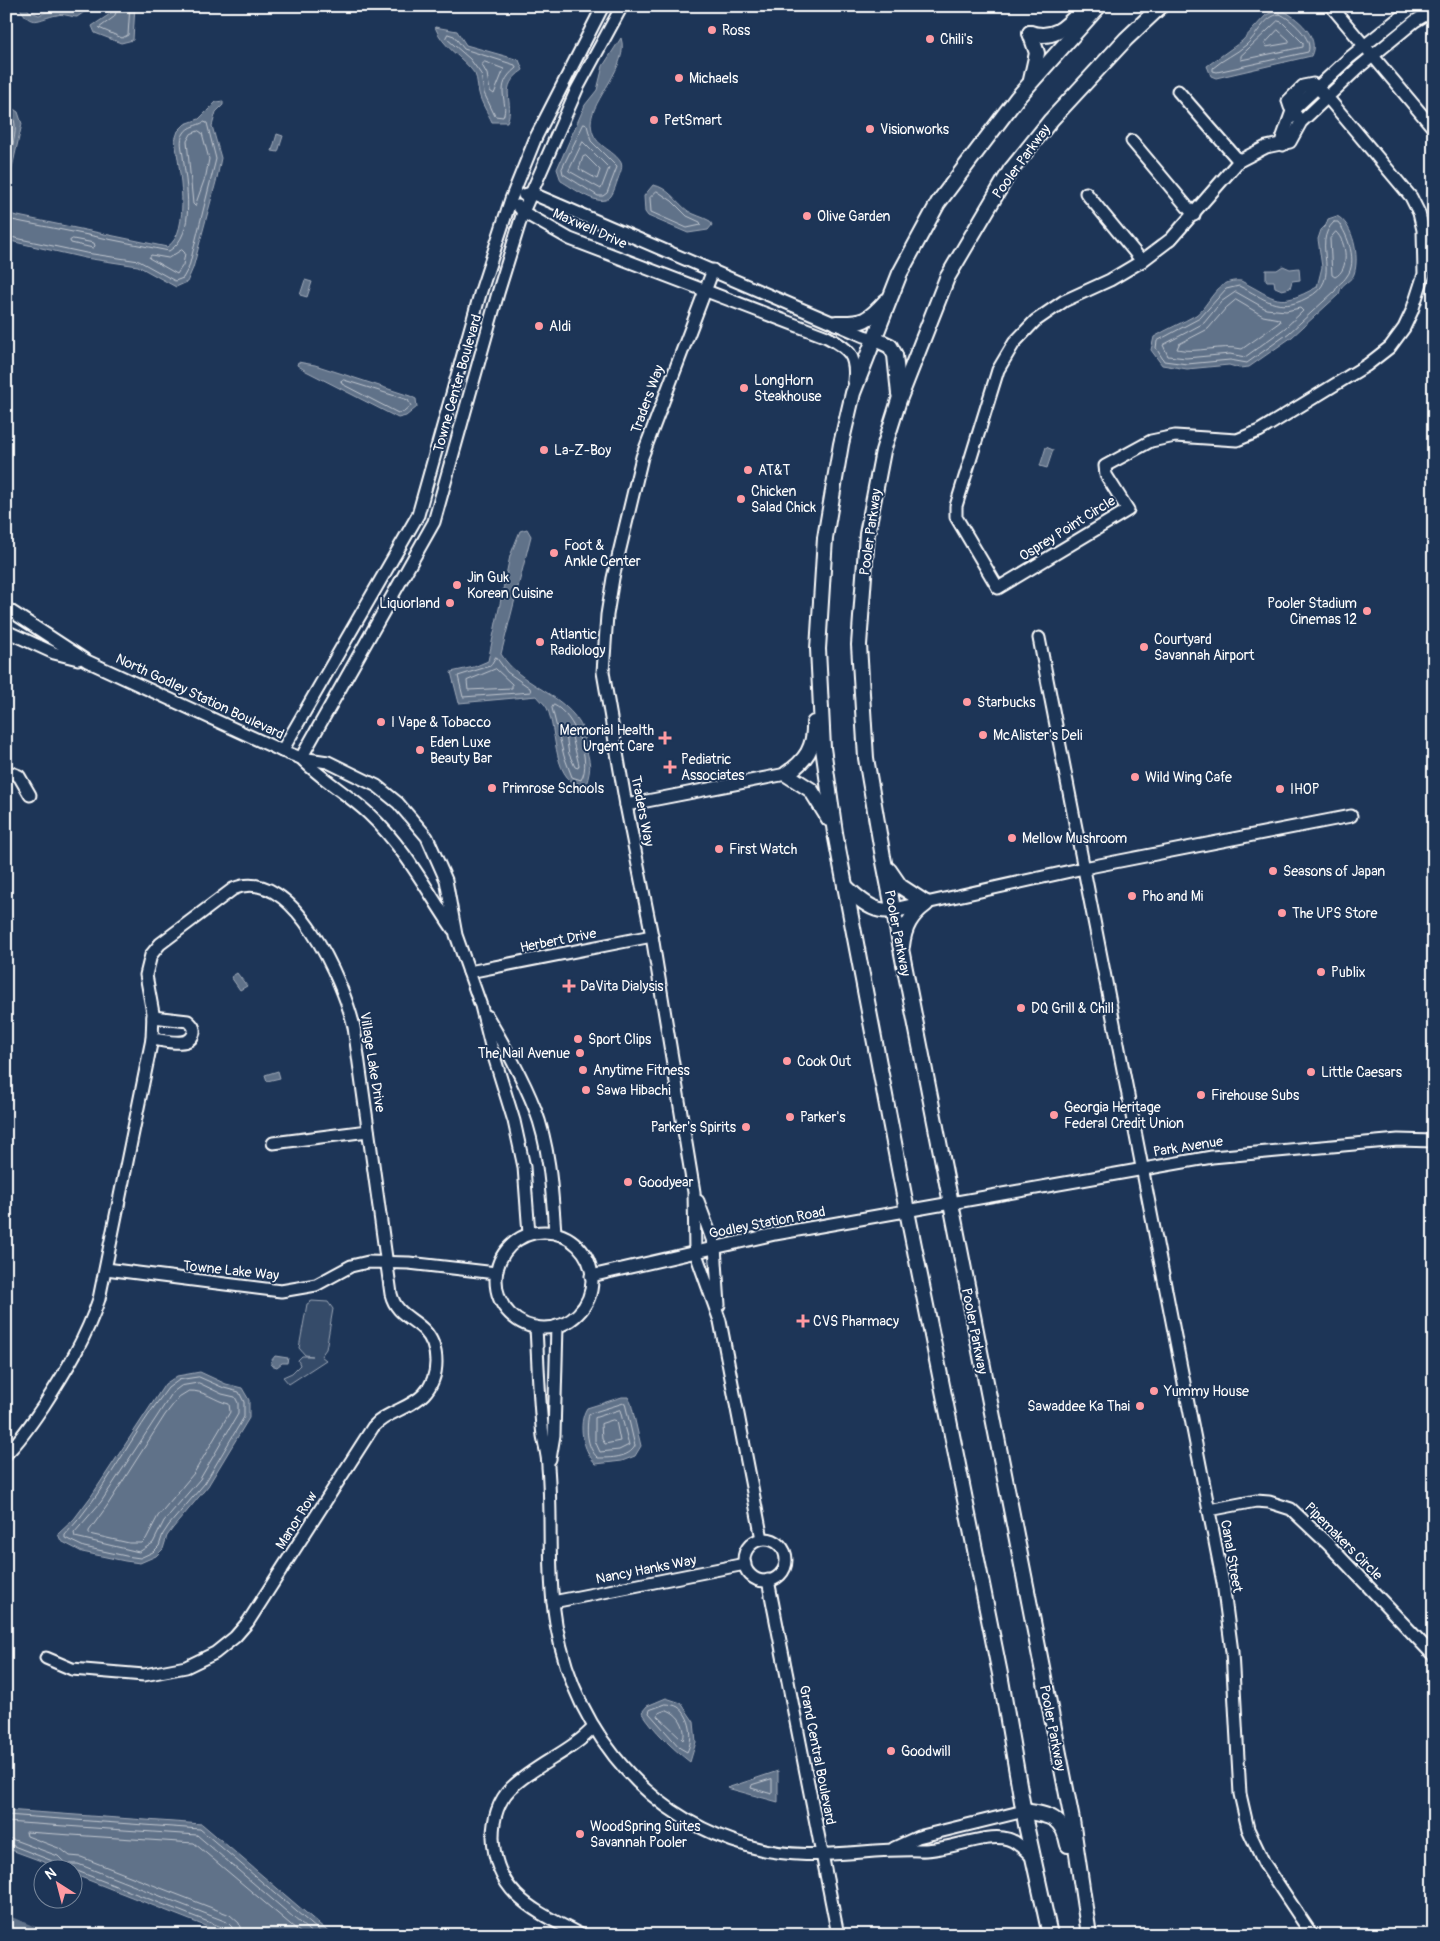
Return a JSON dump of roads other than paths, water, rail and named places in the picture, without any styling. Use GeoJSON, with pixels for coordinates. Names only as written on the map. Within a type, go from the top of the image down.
{"type":"FeatureCollection","features":[{"type":"Feature","properties":{"kind":"main road"},"geometry":{"type":"LineString","coordinates":[[1030,82],[1037,53],[1030,33],[1048,36],[1059,31],[1086,6]]}},
{"type":"Feature","properties":{"kind":"main road"},"geometry":{"type":"LineString","coordinates":[[1050,1935],[1033,1858],[1000,1674],[907,1211],[835,833],[822,748],[818,661],[824,538],[841,444],[853,393],[908,256],[938,203],[1030,82],[1099,6]]}},
{"type":"Feature","properties":{"kind":"main road","name":"Pooler Parkway"},"geometry":{"type":"LineString","coordinates":[[1089,1935],[1072,1820],[883,857],[866,758],[859,645],[868,534],[883,451],[899,400],[947,278],[1010,171],[1057,113],[1126,39],[1161,6]]}},
{"type":"Feature","properties":{"kind":"main road"},"geometry":{"type":"LineString","coordinates":[[836,323],[855,324],[871,317],[893,293]]}},
{"type":"Feature","properties":{"kind":"main road"},"geometry":{"type":"LineString","coordinates":[[875,338],[890,346],[896,355],[899,400]]}},
{"type":"Feature","properties":{"kind":"main road"},"geometry":{"type":"LineString","coordinates":[[818,661],[812,686],[814,734],[810,750],[803,762],[786,774],[811,790],[823,807],[835,833]]}},
{"type":"Feature","properties":{"kind":"main road"},"geometry":{"type":"LineString","coordinates":[[883,857],[900,886],[926,903]]}},
{"type":"Feature","properties":{"kind":"main road"},"geometry":{"type":"LineString","coordinates":[[845,886],[872,910],[893,911],[926,903]]}},
{"type":"Feature","properties":{"kind":"main road"},"geometry":{"type":"LineString","coordinates":[[902,954],[903,936],[908,922],[917,910],[926,903]]}},
{"type":"Feature","properties":{"kind":"main road"},"geometry":{"type":"LineString","coordinates":[[1024,1811],[1045,1814],[1059,1822],[1065,1830],[1082,1935]]}},
{"type":"Feature","properties":{"kind":"street","name":"Towne Center Boulevard"},"geometry":{"type":"LineString","coordinates":[[282,751],[418,515],[478,298],[511,199],[540,128],[603,6]]}},
{"type":"Feature","properties":{"kind":"street","name":"Towne Center Boulevard"},"geometry":{"type":"LineString","coordinates":[[301,758],[434,522],[498,293],[523,212],[577,89],[622,6]]}},
{"type":"Feature","properties":{"kind":"street"},"geometry":{"type":"LineString","coordinates":[[1301,122],[1292,111],[1288,101],[1291,96],[1308,83],[1318,88],[1414,6]]}},
{"type":"Feature","properties":{"kind":"street"},"geometry":{"type":"LineString","coordinates":[[1292,111],[1282,139],[1283,145],[1290,142],[1301,122],[1373,55],[1415,21],[1434,10]]}},
{"type":"Feature","properties":{"kind":"street"},"geometry":{"type":"LineString","coordinates":[[1335,11],[1434,129]]}},
{"type":"Feature","properties":{"kind":"street","name":"Osprey Point Circle"},"geometry":{"type":"LineString","coordinates":[[1283,145],[1266,147],[1238,162],[1194,215],[1171,239],[1142,261],[1110,280],[1064,301],[1035,321],[1014,343],[998,370],[956,506],[956,517],[998,588],[1128,510],[1106,475],[1105,466],[1112,460],[1151,441],[1175,436],[1237,440],[1259,432],[1367,365],[1390,347],[1404,328],[1412,311],[1424,274],[1423,230],[1419,213],[1411,197],[1318,88]]}},
{"type":"Feature","properties":{"kind":"street"},"geometry":{"type":"LineString","coordinates":[[1178,91],[1238,162]]}},
{"type":"Feature","properties":{"kind":"street"},"geometry":{"type":"LineString","coordinates":[[1132,140],[1194,215]]}},
{"type":"Feature","properties":{"kind":"street"},"geometry":{"type":"LineString","coordinates":[[511,199],[531,193]]}},
{"type":"Feature","properties":{"kind":"street","name":"Maxwell Drive"},"geometry":{"type":"LineString","coordinates":[[531,193],[864,336],[875,338]]}},
{"type":"Feature","properties":{"kind":"street"},"geometry":{"type":"LineString","coordinates":[[1086,193],[1142,261]]}},
{"type":"Feature","properties":{"kind":"street","name":"Maxwell Drive"},"geometry":{"type":"LineString","coordinates":[[511,199],[523,212],[570,239],[704,292],[827,337],[844,346],[856,367],[853,393]]}},
{"type":"Feature","properties":{"kind":"street","name":"Traders Way"},"geometry":{"type":"LineString","coordinates":[[696,1251],[694,1192],[652,936],[626,805],[603,672],[607,616],[613,578],[642,457],[712,270]]}},
{"type":"Feature","properties":{"kind":"street","name":"North Godley Station Boulevard"},"geometry":{"type":"LineString","coordinates":[[6,608],[86,661],[282,751],[301,758],[328,762],[355,774],[377,786],[414,820],[427,837],[439,859],[446,880],[456,935],[481,1006],[492,1050],[514,1121],[524,1167],[529,1234]]}},
{"type":"Feature","properties":{"kind":"street","name":"North Godley Station Boulevard"},"geometry":{"type":"LineString","coordinates":[[6,632],[54,653],[86,661]]}},
{"type":"Feature","properties":{"kind":"street","name":"Canal Street"},"geometry":{"type":"LineString","coordinates":[[1039,638],[1223,1583],[1232,1652],[1240,1794],[1248,1829],[1264,1863],[1312,1935]]}},
{"type":"Feature","properties":{"kind":"street","name":"North Godley Station Boulevard"},"geometry":{"type":"LineString","coordinates":[[301,758],[314,772],[362,809],[383,828],[417,871],[456,935]]}},
{"type":"Feature","properties":{"kind":"street"},"geometry":{"type":"LineString","coordinates":[[6,771],[19,776],[30,795]]}},
{"type":"Feature","properties":{"kind":"street"},"geometry":{"type":"LineString","coordinates":[[626,805],[786,774]]}},
{"type":"Feature","properties":{"kind":"street"},"geometry":{"type":"LineString","coordinates":[[926,903],[1084,868],[1351,816]]}},
{"type":"Feature","properties":{"kind":"street","name":"Village Lake Drive"},"geometry":{"type":"LineString","coordinates":[[6,1454],[24,1434],[64,1375],[80,1346],[96,1307],[106,1269],[152,1039],[153,1017],[146,970],[149,959],[157,948],[234,889],[252,885],[268,889],[292,908],[327,955],[340,982],[354,1027],[387,1262]]}},
{"type":"Feature","properties":{"kind":"street","name":"Herbert Drive"},"geometry":{"type":"LineString","coordinates":[[469,972],[652,936]]}},
{"type":"Feature","properties":{"kind":"street","name":"North Godley Station Boulevard"},"geometry":{"type":"LineString","coordinates":[[481,1006],[519,1072],[535,1110],[548,1157],[555,1233]]}},
{"type":"Feature","properties":{"kind":"street"},"geometry":{"type":"LineString","coordinates":[[152,1039],[185,1043],[192,1038],[194,1030],[186,1020],[153,1017]]}},
{"type":"Feature","properties":{"kind":"street"},"geometry":{"type":"LineString","coordinates":[[273,1143],[368,1131]]}},
{"type":"Feature","properties":{"kind":"street","name":"Park Avenue"},"geometry":{"type":"LineString","coordinates":[[950,1204],[1212,1157],[1398,1140],[1434,1141]]}},
{"type":"Feature","properties":{"kind":"street","name":"Traders Way"},"geometry":{"type":"LineString","coordinates":[[694,1192],[715,1247]]}},
{"type":"Feature","properties":{"kind":"street","name":"Godley Station Road"},"geometry":{"type":"LineString","coordinates":[[592,1276],[715,1247],[950,1204]]}},
{"type":"Feature","properties":{"kind":"street"},"geometry":{"type":"LineString","coordinates":[[555,1233],[569,1239],[580,1249],[588,1262],[592,1276],[590,1292],[583,1307],[572,1319],[557,1326],[536,1328],[518,1320],[505,1308],[499,1297],[496,1273],[500,1260],[507,1249],[517,1240],[529,1234],[555,1233]]}},
{"type":"Feature","properties":{"kind":"street"},"geometry":{"type":"LineString","coordinates":[[715,1247],[720,1321],[762,1539]]}},
{"type":"Feature","properties":{"kind":"street"},"geometry":{"type":"LineString","coordinates":[[696,1251],[720,1321]]}},
{"type":"Feature","properties":{"kind":"street","name":"Towne Lake Way"},"geometry":{"type":"LineString","coordinates":[[106,1269],[281,1291],[316,1285],[356,1264],[387,1262],[496,1273]]}},
{"type":"Feature","properties":{"kind":"street","name":"Manor Row"},"geometry":{"type":"LineString","coordinates":[[46,1658],[77,1670],[123,1674],[161,1674],[186,1667],[210,1656],[244,1627],[373,1427],[388,1413],[418,1400],[432,1382],[436,1364],[434,1350],[424,1330],[402,1314],[396,1306],[391,1294],[387,1262]]}},
{"type":"Feature","properties":{"kind":"street"},"geometry":{"type":"LineString","coordinates":[[548,1466],[554,1435],[557,1326]]}},
{"type":"Feature","properties":{"kind":"street"},"geometry":{"type":"LineString","coordinates":[[536,1328],[548,1466],[553,1602],[560,1647],[572,1686],[594,1727],[637,1782],[656,1799],[678,1813],[706,1829],[752,1848],[823,1856],[892,1849],[926,1851],[995,1836],[1010,1839],[1033,1858]]}},
{"type":"Feature","properties":{"kind":"street","name":"Pipemakers Circle"},"geometry":{"type":"LineString","coordinates":[[1209,1510],[1256,1501],[1269,1502],[1291,1509],[1328,1544],[1434,1656]]}},
{"type":"Feature","properties":{"kind":"street"},"geometry":{"type":"LineString","coordinates":[[762,1539],[780,1544],[786,1556],[784,1569],[780,1574],[768,1580],[756,1578],[745,1564],[746,1551],[750,1546],[762,1539]]}},
{"type":"Feature","properties":{"kind":"street","name":"Nancy Hanks Way"},"geometry":{"type":"LineString","coordinates":[[553,1602],[745,1564]]}},
{"type":"Feature","properties":{"kind":"street","name":"Grand Central Boulevard"},"geometry":{"type":"LineString","coordinates":[[768,1580],[838,1935]]}},
{"type":"Feature","properties":{"kind":"street"},"geometry":{"type":"LineString","coordinates":[[581,1935],[529,1908],[515,1896],[504,1881],[496,1862],[493,1823],[501,1802],[511,1789],[584,1738],[594,1727]]}},
{"type":"Feature","properties":{"kind":"street"},"geometry":{"type":"LineString","coordinates":[[892,1849],[918,1837],[1024,1811]]}},
{"type":"Feature","properties":{"kind":"water"},"geometry":{"type":"Polygon","coordinates":[[[19,6],[26,6],[29,11],[39,15],[57,8],[76,11],[84,6],[93,6],[77,17],[59,15],[36,21],[27,18],[19,6]]]}},
{"type":"Feature","properties":{"kind":"water"},"geometry":{"type":"Polygon","coordinates":[[[115,6],[135,6],[133,40],[121,43],[95,33],[92,26],[110,14],[115,6]]]}},
{"type":"Feature","properties":{"kind":"water"},"geometry":{"type":"Polygon","coordinates":[[[1280,9],[1306,28],[1313,42],[1311,56],[1216,78],[1211,76],[1207,66],[1242,41],[1266,15],[1280,9]]]}},
{"type":"Feature","properties":{"kind":"water"},"geometry":{"type":"Polygon","coordinates":[[[435,27],[457,31],[466,45],[519,60],[523,70],[510,83],[508,89],[510,108],[507,122],[492,122],[480,97],[475,74],[443,41],[435,27]]]}},
{"type":"Feature","properties":{"kind":"water"},"geometry":{"type":"Polygon","coordinates":[[[621,38],[620,59],[597,104],[591,123],[592,131],[598,141],[620,161],[622,165],[621,172],[611,196],[606,200],[594,199],[561,181],[557,169],[585,105],[597,90],[603,66],[621,38]]]}},
{"type":"Feature","properties":{"kind":"water"},"geometry":{"type":"Polygon","coordinates":[[[223,101],[223,105],[216,112],[212,126],[221,158],[193,268],[187,282],[176,287],[138,266],[85,258],[6,240],[6,209],[13,215],[167,247],[175,239],[182,213],[181,181],[175,140],[178,131],[185,124],[199,119],[216,102],[223,101]]]}},
{"type":"Feature","properties":{"kind":"water"},"geometry":{"type":"Polygon","coordinates":[[[6,104],[18,112],[22,124],[6,194],[6,104]]]}},
{"type":"Feature","properties":{"kind":"water"},"geometry":{"type":"Polygon","coordinates":[[[277,134],[283,136],[278,152],[272,151],[277,134]]]}},
{"type":"Feature","properties":{"kind":"water"},"geometry":{"type":"Polygon","coordinates":[[[653,185],[663,189],[688,211],[710,221],[712,225],[708,230],[688,233],[648,216],[645,212],[644,196],[653,185]]]}},
{"type":"Feature","properties":{"kind":"water"},"geometry":{"type":"Polygon","coordinates":[[[1337,216],[1347,226],[1354,242],[1356,267],[1354,274],[1342,286],[1338,295],[1292,337],[1249,367],[1239,368],[1229,365],[1187,369],[1162,365],[1151,350],[1154,337],[1196,315],[1214,293],[1225,284],[1232,281],[1241,281],[1270,297],[1285,300],[1304,294],[1317,287],[1322,267],[1318,239],[1328,219],[1337,216]]]}},
{"type":"Feature","properties":{"kind":"water"},"geometry":{"type":"Polygon","coordinates":[[[1283,266],[1290,269],[1299,268],[1300,280],[1292,281],[1290,288],[1282,290],[1275,287],[1274,281],[1266,281],[1266,270],[1277,270],[1283,266]]]}},
{"type":"Feature","properties":{"kind":"water"},"geometry":{"type":"Polygon","coordinates":[[[305,280],[312,282],[307,297],[300,295],[305,280]]]}},
{"type":"Feature","properties":{"kind":"water"},"geometry":{"type":"Polygon","coordinates":[[[298,362],[315,365],[410,396],[416,399],[417,407],[406,416],[398,418],[306,371],[297,365],[298,362]]]}},
{"type":"Feature","properties":{"kind":"water"},"geometry":{"type":"Polygon","coordinates":[[[1046,447],[1053,450],[1047,468],[1040,466],[1046,447]]]}},
{"type":"Feature","properties":{"kind":"water"},"geometry":{"type":"Polygon","coordinates":[[[527,529],[531,536],[501,654],[518,673],[571,711],[579,722],[590,764],[586,785],[575,783],[567,777],[562,768],[546,706],[537,696],[459,703],[451,672],[474,667],[488,661],[510,556],[520,531],[527,529]]]}},
{"type":"Feature","properties":{"kind":"water"},"geometry":{"type":"Polygon","coordinates":[[[237,973],[247,986],[240,990],[231,977],[237,973]]]}},
{"type":"Feature","properties":{"kind":"water"},"geometry":{"type":"Polygon","coordinates":[[[278,1071],[280,1078],[267,1081],[265,1075],[278,1071]]]}},
{"type":"Feature","properties":{"kind":"water"},"geometry":{"type":"Polygon","coordinates":[[[275,1356],[288,1358],[287,1363],[282,1363],[277,1367],[271,1365],[271,1361],[275,1356]]]}},
{"type":"Feature","properties":{"kind":"water"},"geometry":{"type":"Polygon","coordinates":[[[200,1372],[226,1384],[242,1388],[249,1400],[249,1418],[208,1486],[167,1536],[163,1549],[156,1556],[140,1563],[82,1552],[61,1541],[58,1534],[74,1519],[92,1495],[165,1384],[177,1376],[200,1372]]]}},
{"type":"Feature","properties":{"kind":"water"},"geometry":{"type":"Polygon","coordinates":[[[622,1397],[628,1397],[631,1403],[641,1446],[635,1456],[622,1461],[596,1464],[591,1459],[583,1437],[582,1422],[584,1414],[587,1408],[622,1397]]]}},
{"type":"Feature","properties":{"kind":"water"},"geometry":{"type":"Polygon","coordinates":[[[666,1698],[681,1703],[694,1722],[696,1742],[690,1762],[664,1739],[642,1712],[647,1706],[666,1698]]]}},
{"type":"Feature","properties":{"kind":"water"},"geometry":{"type":"Polygon","coordinates":[[[778,1771],[778,1802],[727,1788],[778,1771]]]}},
{"type":"Feature","properties":{"kind":"water"},"geometry":{"type":"Polygon","coordinates":[[[6,1810],[202,1824],[332,1935],[228,1935],[82,1878],[82,1858],[33,1858],[6,1848],[6,1810]]]}},
{"type":"Feature","properties":{"kind":"waterway"},"geometry":{"type":"LineString","coordinates":[[6,1920],[42,1935]]}},
{"type":"Feature","properties":{"kind":"place","name":"Ross"},"geometry":{"type":"Point","coordinates":[712,30]}},
{"type":"Feature","properties":{"kind":"place","name":"Chili's"},"geometry":{"type":"Point","coordinates":[930,39]}},
{"type":"Feature","properties":{"kind":"place","name":"Michaels"},"geometry":{"type":"Point","coordinates":[679,78]}},
{"type":"Feature","properties":{"kind":"place","name":"PetSmart"},"geometry":{"type":"Point","coordinates":[654,120]}},
{"type":"Feature","properties":{"kind":"place","name":"Visionworks"},"geometry":{"type":"Point","coordinates":[870,129]}},
{"type":"Feature","properties":{"kind":"place","name":"Olive Garden"},"geometry":{"type":"Point","coordinates":[807,216]}},
{"type":"Feature","properties":{"kind":"place","name":"Aldi"},"geometry":{"type":"Point","coordinates":[539,326]}},
{"type":"Feature","properties":{"kind":"place","name":"LongHorn Steakhouse"},"geometry":{"type":"Point","coordinates":[744,388]}},
{"type":"Feature","properties":{"kind":"place","name":"La-Z-Boy"},"geometry":{"type":"Point","coordinates":[544,450]}},
{"type":"Feature","properties":{"kind":"place","name":"AT&T"},"geometry":{"type":"Point","coordinates":[748,470]}},
{"type":"Feature","properties":{"kind":"place","name":"Chicken Salad Chick"},"geometry":{"type":"Point","coordinates":[741,499]}},
{"type":"Feature","properties":{"kind":"place","name":"Foot & Ankle Center"},"geometry":{"type":"Point","coordinates":[554,553]}},
{"type":"Feature","properties":{"kind":"place","name":"Jin Guk Korean Cuisine"},"geometry":{"type":"Point","coordinates":[457,585]}},
{"type":"Feature","properties":{"kind":"place","name":"Liquorland"},"geometry":{"type":"Point","coordinates":[450,603]}},
{"type":"Feature","properties":{"kind":"place","name":"Pooler Stadium Cinemas 12"},"geometry":{"type":"Point","coordinates":[1367,611]}},
{"type":"Feature","properties":{"kind":"place","name":"Atlantic Radiology"},"geometry":{"type":"Point","coordinates":[540,642]}},
{"type":"Feature","properties":{"kind":"place","name":"Courtyard Savannah Airport"},"geometry":{"type":"Point","coordinates":[1144,647]}},
{"type":"Feature","properties":{"kind":"place","name":"Starbucks"},"geometry":{"type":"Point","coordinates":[967,702]}},
{"type":"Feature","properties":{"kind":"place","name":"I Vape & Tobacco"},"geometry":{"type":"Point","coordinates":[381,722]}},
{"type":"Feature","properties":{"kind":"place","name":"McAlister's Deli"},"geometry":{"type":"Point","coordinates":[983,735]}},
{"type":"Feature","properties":{"kind":"place","name":"Memorial Health Urgent Care"},"geometry":{"type":"Point","coordinates":[665,738]}},
{"type":"Feature","properties":{"kind":"place","name":"Eden Luxe Beauty Bar"},"geometry":{"type":"Point","coordinates":[420,750]}},
{"type":"Feature","properties":{"kind":"place","name":"Pediatric Associates"},"geometry":{"type":"Point","coordinates":[670,767]}},
{"type":"Feature","properties":{"kind":"place","name":"Wild Wing Cafe"},"geometry":{"type":"Point","coordinates":[1135,777]}},
{"type":"Feature","properties":{"kind":"place","name":"Primrose Schools"},"geometry":{"type":"Point","coordinates":[492,788]}},
{"type":"Feature","properties":{"kind":"place","name":"IHOP"},"geometry":{"type":"Point","coordinates":[1280,789]}},
{"type":"Feature","properties":{"kind":"place","name":"Mellow Mushroom"},"geometry":{"type":"Point","coordinates":[1012,838]}},
{"type":"Feature","properties":{"kind":"place","name":"First Watch"},"geometry":{"type":"Point","coordinates":[719,849]}},
{"type":"Feature","properties":{"kind":"place","name":"Seasons of Japan"},"geometry":{"type":"Point","coordinates":[1273,871]}},
{"type":"Feature","properties":{"kind":"place","name":"Pho and Mi"},"geometry":{"type":"Point","coordinates":[1132,896]}},
{"type":"Feature","properties":{"kind":"place","name":"The UPS Store"},"geometry":{"type":"Point","coordinates":[1282,913]}},
{"type":"Feature","properties":{"kind":"place","name":"Publix"},"geometry":{"type":"Point","coordinates":[1321,972]}},
{"type":"Feature","properties":{"kind":"place","name":"DaVita Dialysis"},"geometry":{"type":"Point","coordinates":[569,986]}},
{"type":"Feature","properties":{"kind":"place","name":"DQ Grill & Chill"},"geometry":{"type":"Point","coordinates":[1021,1008]}},
{"type":"Feature","properties":{"kind":"place","name":"Sport Clips"},"geometry":{"type":"Point","coordinates":[578,1039]}},
{"type":"Feature","properties":{"kind":"place","name":"The Nail Avenue"},"geometry":{"type":"Point","coordinates":[580,1053]}},
{"type":"Feature","properties":{"kind":"place","name":"Cook Out"},"geometry":{"type":"Point","coordinates":[787,1061]}},
{"type":"Feature","properties":{"kind":"place","name":"Anytime Fitness"},"geometry":{"type":"Point","coordinates":[583,1070]}},
{"type":"Feature","properties":{"kind":"place","name":"Little Caesars"},"geometry":{"type":"Point","coordinates":[1311,1072]}},
{"type":"Feature","properties":{"kind":"place","name":"Sawa Hibachi"},"geometry":{"type":"Point","coordinates":[586,1090]}},
{"type":"Feature","properties":{"kind":"place","name":"Firehouse Subs"},"geometry":{"type":"Point","coordinates":[1201,1095]}},
{"type":"Feature","properties":{"kind":"place","name":"Georgia Heritage Federal Credit Union"},"geometry":{"type":"Point","coordinates":[1054,1115]}},
{"type":"Feature","properties":{"kind":"place","name":"Parker's"},"geometry":{"type":"Point","coordinates":[790,1117]}},
{"type":"Feature","properties":{"kind":"place","name":"Parker's Spirits"},"geometry":{"type":"Point","coordinates":[746,1127]}},
{"type":"Feature","properties":{"kind":"place","name":"Goodyear"},"geometry":{"type":"Point","coordinates":[628,1182]}},
{"type":"Feature","properties":{"kind":"place","name":"CVS Pharmacy"},"geometry":{"type":"Point","coordinates":[803,1321]}},
{"type":"Feature","properties":{"kind":"place","name":"Yummy House"},"geometry":{"type":"Point","coordinates":[1154,1391]}},
{"type":"Feature","properties":{"kind":"place","name":"Sawaddee Ka Thai"},"geometry":{"type":"Point","coordinates":[1140,1406]}},
{"type":"Feature","properties":{"kind":"place","name":"Goodwill"},"geometry":{"type":"Point","coordinates":[891,1751]}},
{"type":"Feature","properties":{"kind":"place","name":"WoodSpring Suites Savannah Pooler"},"geometry":{"type":"Point","coordinates":[580,1834]}}]}
